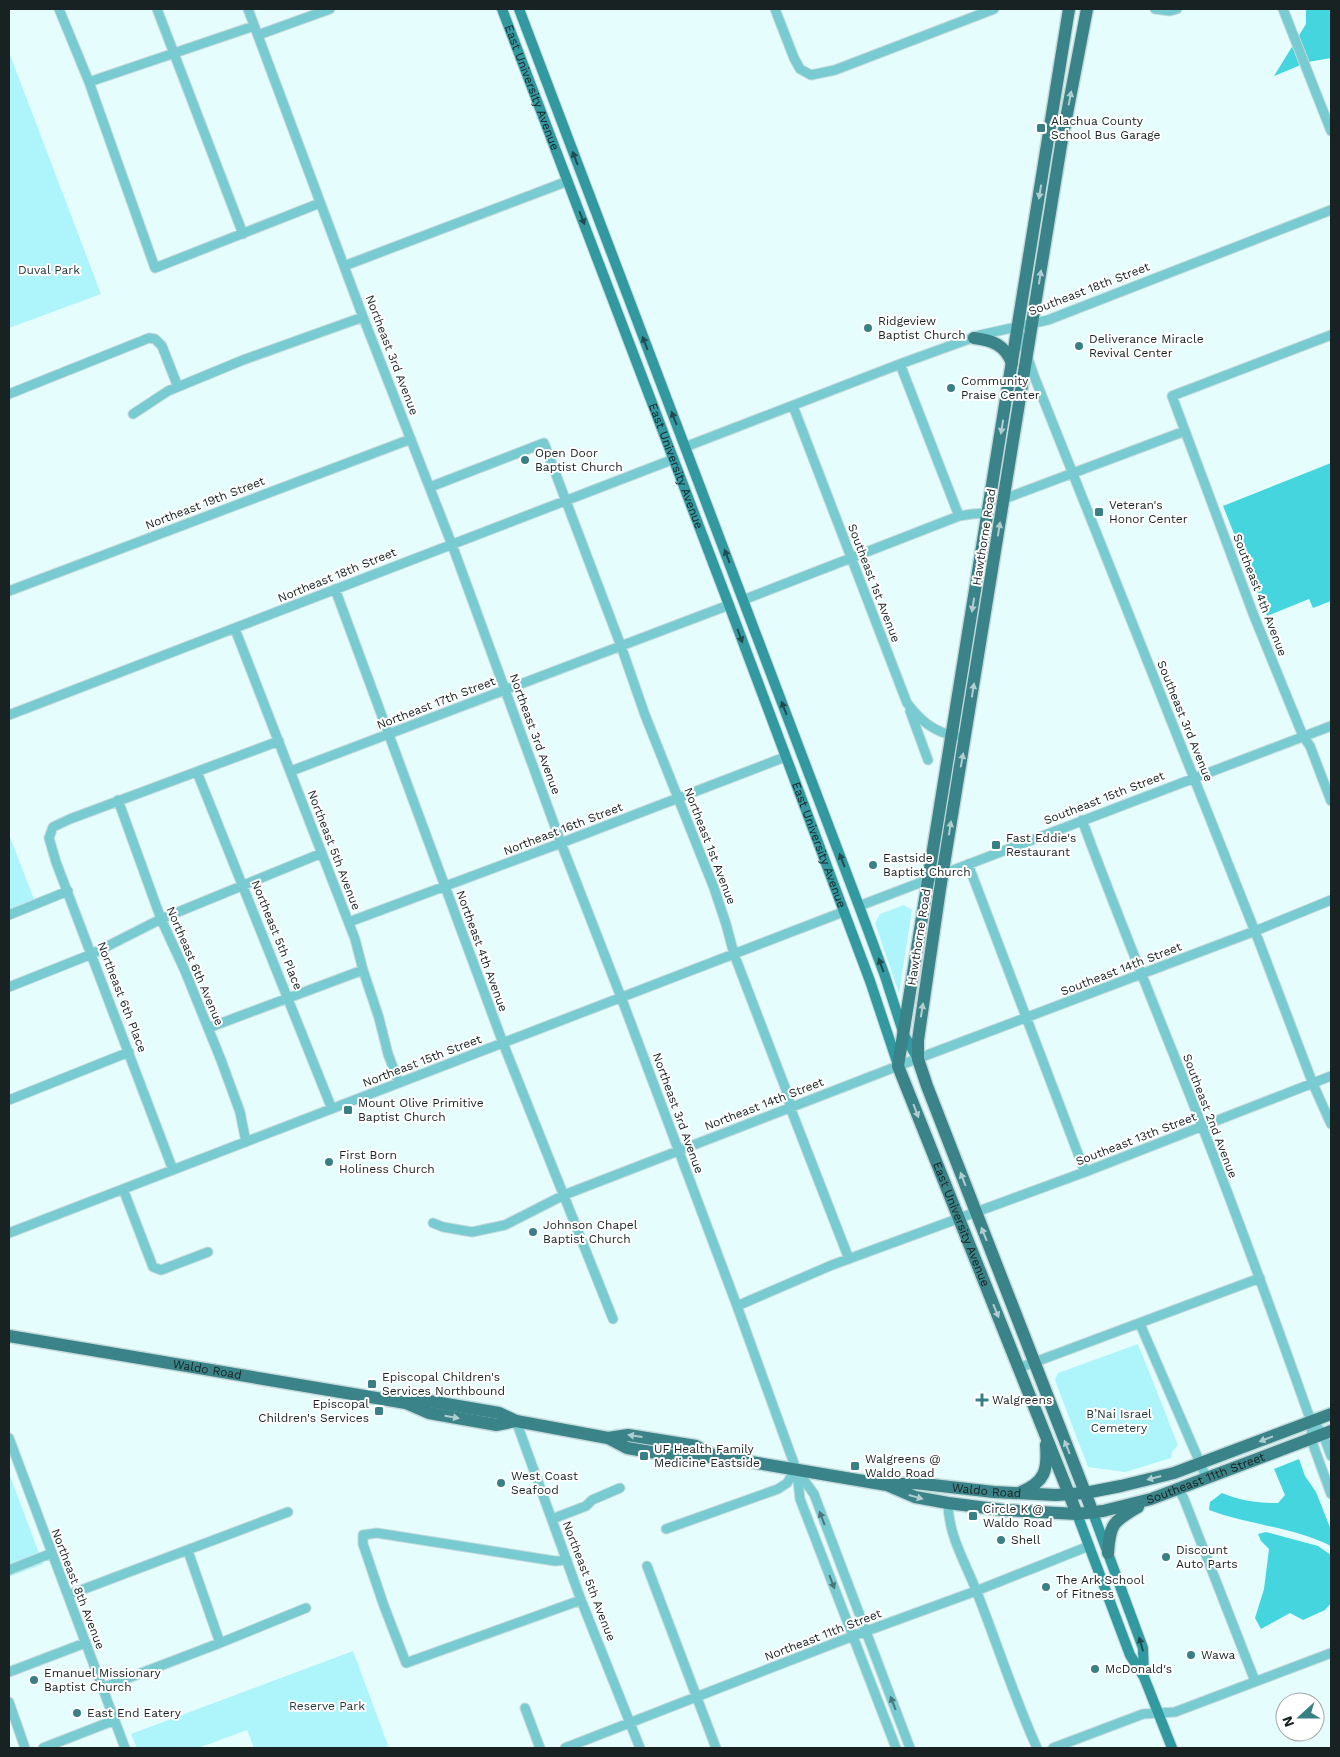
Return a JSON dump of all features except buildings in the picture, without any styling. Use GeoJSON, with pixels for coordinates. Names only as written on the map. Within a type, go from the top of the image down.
{"type":"FeatureCollection","features":[{"type":"Feature","properties":{"kind":"highway","name":"Hawthorne Road"},"geometry":{"type":"LineString","coordinates":[[898,1066],[1069,9]]}},
{"type":"Feature","properties":{"kind":"highway","name":"Hawthorne Road"},"geometry":{"type":"LineString","coordinates":[[918,1059],[920,1018],[943,874],[1061,146],[1087,9]]}},
{"type":"Feature","properties":{"kind":"highway"},"geometry":{"type":"LineString","coordinates":[[974,338],[998,344],[1006,350],[1012,363]]}},
{"type":"Feature","properties":{"kind":"highway","name":"East University Avenue"},"geometry":{"type":"LineString","coordinates":[[918,1059],[1093,1513]]}},
{"type":"Feature","properties":{"kind":"highway","name":"East University Avenue"},"geometry":{"type":"LineString","coordinates":[[898,1066],[1077,1514]]}},
{"type":"Feature","properties":{"kind":"highway"},"geometry":{"type":"LineString","coordinates":[[9,1343],[15,1337]]}},
{"type":"Feature","properties":{"kind":"highway","name":"Waldo Road"},"geometry":{"type":"LineString","coordinates":[[15,1337],[406,1403],[428,1413],[488,1423],[497,1424],[516,1421],[608,1438],[628,1435],[696,1446],[716,1456],[886,1485],[914,1497],[948,1503],[995,1510],[1077,1514]]}},
{"type":"Feature","properties":{"kind":"highway","name":"Southeast 11th Street"},"geometry":{"type":"LineString","coordinates":[[1085,1492],[1148,1480],[1200,1464],[1331,1414]]}},
{"type":"Feature","properties":{"kind":"highway"},"geometry":{"type":"LineString","coordinates":[[1018,1493],[1032,1487],[1043,1476],[1047,1457],[1044,1432]]}},
{"type":"Feature","properties":{"kind":"highway","name":"Southeast 11th Street"},"geometry":{"type":"LineString","coordinates":[[1077,1514],[1093,1513],[1178,1490],[1322,1435]]}},
{"type":"Feature","properties":{"kind":"highway","name":"Waldo Road"},"geometry":{"type":"LineString","coordinates":[[886,1485],[915,1483],[970,1490],[1018,1493],[1069,1494],[1085,1492]]}},
{"type":"Feature","properties":{"kind":"highway"},"geometry":{"type":"LineString","coordinates":[[1108,1553],[1112,1525],[1150,1499]]}},
{"type":"Feature","properties":{"kind":"main road","name":"East University Avenue"},"geometry":{"type":"LineString","coordinates":[[502,9],[870,981],[898,1066]]}},
{"type":"Feature","properties":{"kind":"main road","name":"East University Avenue"},"geometry":{"type":"LineString","coordinates":[[519,9],[859,906],[904,1035],[918,1059]]}},
{"type":"Feature","properties":{"kind":"main road"},"geometry":{"type":"LineString","coordinates":[[568,181],[582,175]]}},
{"type":"Feature","properties":{"kind":"main road"},"geometry":{"type":"LineString","coordinates":[[616,307],[630,301]]}},
{"type":"Feature","properties":{"kind":"main road"},"geometry":{"type":"LineString","coordinates":[[674,460],[685,447]]}},
{"type":"Feature","properties":{"kind":"main road"},"geometry":{"type":"LineString","coordinates":[[729,605],[743,600]]}},
{"type":"Feature","properties":{"kind":"main road"},"geometry":{"type":"LineString","coordinates":[[785,757],[800,750]]}},
{"type":"Feature","properties":{"kind":"main road"},"geometry":{"type":"LineString","coordinates":[[844,912],[859,906]]}},
{"type":"Feature","properties":{"kind":"main road","name":"East University Avenue"},"geometry":{"type":"LineString","coordinates":[[1093,1513],[1143,1648],[1144,1677]]}},
{"type":"Feature","properties":{"kind":"main road","name":"East University Avenue"},"geometry":{"type":"LineString","coordinates":[[1077,1514],[1130,1655],[1144,1677],[1172,1748]]}},
{"type":"Feature","properties":{"kind":"street"},"geometry":{"type":"LineString","coordinates":[[59,9],[89,82],[155,268],[320,203]]}},
{"type":"Feature","properties":{"kind":"street"},"geometry":{"type":"LineString","coordinates":[[157,9],[243,234]]}},
{"type":"Feature","properties":{"kind":"street","name":"Northeast 3rd Avenue"},"geometry":{"type":"LineString","coordinates":[[248,9],[363,317],[452,544],[561,843],[737,1306],[796,1469],[800,1499],[896,1748]]}},
{"type":"Feature","properties":{"kind":"street"},"geometry":{"type":"LineString","coordinates":[[258,35],[330,9]]}},
{"type":"Feature","properties":{"kind":"street"},"geometry":{"type":"LineString","coordinates":[[775,9],[794,58],[800,69],[810,75],[835,70],[994,9]]}},
{"type":"Feature","properties":{"kind":"street"},"geometry":{"type":"LineString","coordinates":[[1156,9],[1170,11],[1177,9]]}},
{"type":"Feature","properties":{"kind":"street"},"geometry":{"type":"LineString","coordinates":[[1283,9],[1331,131]]}},
{"type":"Feature","properties":{"kind":"street"},"geometry":{"type":"LineString","coordinates":[[89,82],[254,26]]}},
{"type":"Feature","properties":{"kind":"street"},"geometry":{"type":"LineString","coordinates":[[344,266],[568,181]]}},
{"type":"Feature","properties":{"kind":"street","name":"Southeast 18th Street"},"geometry":{"type":"LineString","coordinates":[[685,447],[900,364],[987,333],[1032,325],[1048,320],[1331,210]]}},
{"type":"Feature","properties":{"kind":"street"},"geometry":{"type":"LineString","coordinates":[[133,414],[168,391],[243,360],[363,317]]}},
{"type":"Feature","properties":{"kind":"street","name":"Southeast 3rd Avenue"},"geometry":{"type":"LineString","coordinates":[[1018,327],[1027,358],[1255,931],[1313,1084],[1331,1124]]}},
{"type":"Feature","properties":{"kind":"street","name":"Southeast 4th Avenue"},"geometry":{"type":"LineString","coordinates":[[1331,335],[1172,396],[1254,616],[1303,736],[1310,746],[1331,801]]}},
{"type":"Feature","properties":{"kind":"street"},"geometry":{"type":"LineString","coordinates":[[9,394],[149,338],[155,339],[162,346],[178,387]]}},
{"type":"Feature","properties":{"kind":"street"},"geometry":{"type":"LineString","coordinates":[[900,364],[958,516]]}},
{"type":"Feature","properties":{"kind":"street","name":"Southeast 1st Avenue"},"geometry":{"type":"LineString","coordinates":[[793,406],[907,703],[921,721],[951,735],[965,738]]}},
{"type":"Feature","properties":{"kind":"street"},"geometry":{"type":"LineString","coordinates":[[1004,499],[1185,431]]}},
{"type":"Feature","properties":{"kind":"street","name":"Northeast 19th Street"},"geometry":{"type":"LineString","coordinates":[[9,591],[411,439]]}},
{"type":"Feature","properties":{"kind":"street","name":"Northeast 1st Avenue"},"geometry":{"type":"LineString","coordinates":[[430,488],[544,443],[621,646],[645,715],[714,888],[734,954],[788,1095],[790,1107],[849,1259]]}},
{"type":"Feature","properties":{"kind":"street","name":"Northeast 18th Street"},"geometry":{"type":"LineString","coordinates":[[9,716],[674,460]]}},
{"type":"Feature","properties":{"kind":"street"},"geometry":{"type":"LineString","coordinates":[[743,600],[958,516],[988,513]]}},
{"type":"Feature","properties":{"kind":"street","name":"Northeast 4th Avenue"},"geometry":{"type":"LineString","coordinates":[[335,589],[503,1043],[613,1319]]}},
{"type":"Feature","properties":{"kind":"street","name":"Northeast 17th Street"},"geometry":{"type":"LineString","coordinates":[[291,771],[729,605]]}},
{"type":"Feature","properties":{"kind":"street","name":"Northeast 5th Avenue"},"geometry":{"type":"LineString","coordinates":[[235,629],[349,922],[379,1018],[388,1054],[399,1083]]}},
{"type":"Feature","properties":{"kind":"street"},"geometry":{"type":"LineString","coordinates":[[907,703],[928,760]]}},
{"type":"Feature","properties":{"kind":"street","name":"Southeast 15th Street"},"geometry":{"type":"LineString","coordinates":[[859,906],[1331,726]]}},
{"type":"Feature","properties":{"kind":"street"},"geometry":{"type":"LineString","coordinates":[[118,800],[279,741]]}},
{"type":"Feature","properties":{"kind":"street","name":"Northeast 16th Street"},"geometry":{"type":"LineString","coordinates":[[349,922],[785,757]]}},
{"type":"Feature","properties":{"kind":"street","name":"Northeast 5th Place"},"geometry":{"type":"LineString","coordinates":[[197,772],[332,1109]]}},
{"type":"Feature","properties":{"kind":"street","name":"Northeast 6th Place"},"geometry":{"type":"LineString","coordinates":[[118,800],[53,827],[49,838],[173,1170]]}},
{"type":"Feature","properties":{"kind":"street","name":"Northeast 6th Avenue"},"geometry":{"type":"LineString","coordinates":[[118,800],[161,919],[185,970],[234,1094],[246,1142]]}},
{"type":"Feature","properties":{"kind":"street","name":"Southeast 2nd Avenue"},"geometry":{"type":"LineString","coordinates":[[1082,820],[1260,1278],[1312,1421],[1322,1435],[1331,1456]]}},
{"type":"Feature","properties":{"kind":"street"},"geometry":{"type":"LineString","coordinates":[[9,987],[92,954],[161,919],[322,853]]}},
{"type":"Feature","properties":{"kind":"street"},"geometry":{"type":"LineString","coordinates":[[968,864],[1085,1172]]}},
{"type":"Feature","properties":{"kind":"street"},"geometry":{"type":"LineString","coordinates":[[9,915],[68,891]]}},
{"type":"Feature","properties":{"kind":"street","name":"Southeast 14th Street"},"geometry":{"type":"LineString","coordinates":[[918,1059],[1141,975],[1331,900]]}},
{"type":"Feature","properties":{"kind":"street","name":"Northeast 15th Street"},"geometry":{"type":"LineString","coordinates":[[9,1233],[844,912]]}},
{"type":"Feature","properties":{"kind":"street"},"geometry":{"type":"LineString","coordinates":[[208,1028],[363,970]]}},
{"type":"Feature","properties":{"kind":"street"},"geometry":{"type":"LineString","coordinates":[[9,1100],[129,1052]]}},
{"type":"Feature","properties":{"kind":"street","name":"Northeast 14th Street"},"geometry":{"type":"LineString","coordinates":[[564,1195],[918,1059]]}},
{"type":"Feature","properties":{"kind":"street","name":"Southeast 13th Street"},"geometry":{"type":"LineString","coordinates":[[737,1306],[849,1259],[1085,1172],[1331,1076]]}},
{"type":"Feature","properties":{"kind":"street"},"geometry":{"type":"LineString","coordinates":[[123,1189],[153,1267],[161,1270],[208,1252]]}},
{"type":"Feature","properties":{"kind":"street"},"geometry":{"type":"LineString","coordinates":[[433,1223],[442,1227],[472,1232],[505,1225],[564,1195]]}},
{"type":"Feature","properties":{"kind":"street"},"geometry":{"type":"LineString","coordinates":[[1019,1368],[1260,1278]]}},
{"type":"Feature","properties":{"kind":"street"},"geometry":{"type":"LineString","coordinates":[[1140,1324],[1207,1479]]}},
{"type":"Feature","properties":{"kind":"street","name":"Northeast 5th Avenue"},"geometry":{"type":"LineString","coordinates":[[516,1421],[581,1600],[640,1748]]}},
{"type":"Feature","properties":{"kind":"street","name":"Southeast 2nd Avenue"},"geometry":{"type":"LineString","coordinates":[[1322,1435],[1331,1494]]}},
{"type":"Feature","properties":{"kind":"street","name":"Northeast 8th Avenue"},"geometry":{"type":"LineString","coordinates":[[9,1438],[125,1748]]}},
{"type":"Feature","properties":{"kind":"street"},"geometry":{"type":"LineString","coordinates":[[666,1528],[778,1489],[787,1483],[796,1469]]}},
{"type":"Feature","properties":{"kind":"street","name":"Northeast 3rd Avenue"},"geometry":{"type":"LineString","coordinates":[[796,1469],[814,1494],[910,1748]]}},
{"type":"Feature","properties":{"kind":"street"},"geometry":{"type":"LineString","coordinates":[[552,1519],[586,1506],[592,1500],[620,1488]]}},
{"type":"Feature","properties":{"kind":"street"},"geometry":{"type":"LineString","coordinates":[[1178,1490],[1184,1499],[1255,1681]]}},
{"type":"Feature","properties":{"kind":"street"},"geometry":{"type":"LineString","coordinates":[[948,1503],[949,1524],[1022,1714],[1037,1748]]}},
{"type":"Feature","properties":{"kind":"street"},"geometry":{"type":"LineString","coordinates":[[68,1595],[288,1512]]}},
{"type":"Feature","properties":{"kind":"street"},"geometry":{"type":"LineString","coordinates":[[567,1560],[555,1561],[377,1533],[363,1535],[363,1544],[406,1663],[581,1600]]}},
{"type":"Feature","properties":{"kind":"street","name":"Northeast 11th Street"},"geometry":{"type":"LineString","coordinates":[[565,1748],[1089,1546]]}},
{"type":"Feature","properties":{"kind":"street"},"geometry":{"type":"LineString","coordinates":[[820,1552],[834,1548]]}},
{"type":"Feature","properties":{"kind":"street"},"geometry":{"type":"LineString","coordinates":[[188,1551],[220,1643]]}},
{"type":"Feature","properties":{"kind":"street"},"geometry":{"type":"LineString","coordinates":[[9,1570],[52,1553]]}},
{"type":"Feature","properties":{"kind":"street"},"geometry":{"type":"LineString","coordinates":[[647,1566],[716,1748]]}},
{"type":"Feature","properties":{"kind":"street"},"geometry":{"type":"LineString","coordinates":[[102,1688],[306,1608]]}},
{"type":"Feature","properties":{"kind":"street"},"geometry":{"type":"LineString","coordinates":[[9,1672],[85,1643]]}},
{"type":"Feature","properties":{"kind":"street"},"geometry":{"type":"LineString","coordinates":[[1053,1748],[1143,1714],[1175,1712],[1331,1653]]}},
{"type":"Feature","properties":{"kind":"street"},"geometry":{"type":"LineString","coordinates":[[9,1702],[25,1748]]}},
{"type":"Feature","properties":{"kind":"street"},"geometry":{"type":"LineString","coordinates":[[525,1708],[540,1748]]}},
{"type":"Feature","properties":{"kind":"street"},"geometry":{"type":"LineString","coordinates":[[43,1748],[115,1720]]}},
{"type":"Feature","properties":{"kind":"street"},"geometry":{"type":"LineString","coordinates":[[888,1727],[900,1722]]}},
{"type":"Feature","properties":{"kind":"green space","name":"Duval Park"},"geometry":{"type":"Polygon","coordinates":[[[9,52],[101,294],[9,328],[9,52]]]}},
{"type":"Feature","properties":{"kind":"green space"},"geometry":{"type":"Polygon","coordinates":[[[9,838],[35,902],[9,912],[9,838]]]}},
{"type":"Feature","properties":{"kind":"green space"},"geometry":{"type":"Polygon","coordinates":[[[904,905],[912,910],[899,993],[875,923],[880,914],[904,905]]]}},
{"type":"Feature","properties":{"kind":"green space","name":"B’Nai Israel Cemetery"},"geometry":{"type":"Polygon","coordinates":[[[1138,1344],[1178,1445],[1172,1452],[1171,1458],[1125,1472],[1088,1467],[1055,1380],[1058,1373],[1138,1344]]]}},
{"type":"Feature","properties":{"kind":"green space"},"geometry":{"type":"Polygon","coordinates":[[[9,1473],[43,1564],[9,1577],[9,1473]]]}},
{"type":"Feature","properties":{"kind":"green space","name":"Reserve Park"},"geometry":{"type":"Polygon","coordinates":[[[353,1651],[389,1748],[254,1748],[247,1730],[198,1748],[137,1748],[131,1734],[353,1651]]]}},
{"type":"Feature","properties":{"kind":"shaded area"},"geometry":{"type":"Polygon","coordinates":[[[1306,9],[1331,9],[1331,58],[1308,62],[1274,76],[1306,24],[1306,9]]]}},
{"type":"Feature","properties":{"kind":"shaded area"},"geometry":{"type":"Polygon","coordinates":[[[1331,463],[1331,601],[1313,608],[1309,599],[1267,616],[1223,506],[1331,463]]]}},
{"type":"Feature","properties":{"kind":"shaded area"},"geometry":{"type":"Polygon","coordinates":[[[1299,1459],[1305,1476],[1316,1492],[1331,1530],[1331,1546],[1302,1534],[1209,1510],[1210,1502],[1222,1493],[1250,1501],[1278,1503],[1285,1495],[1274,1469],[1299,1459]]]}},
{"type":"Feature","properties":{"kind":"shaded area"},"geometry":{"type":"Polygon","coordinates":[[[1266,1532],[1318,1546],[1331,1555],[1331,1603],[1325,1610],[1303,1620],[1290,1613],[1261,1629],[1255,1618],[1264,1589],[1269,1549],[1261,1541],[1258,1534],[1266,1532]]]}},
{"type":"Feature","properties":{"kind":"place","name":"Alachua County School Bus Garage"},"geometry":{"type":"Point","coordinates":[1041,128]}},
{"type":"Feature","properties":{"kind":"place","name":"Ridgeview Baptist Church"},"geometry":{"type":"Point","coordinates":[868,328]}},
{"type":"Feature","properties":{"kind":"place","name":"Deliverance Miracle Revival Center"},"geometry":{"type":"Point","coordinates":[1079,346]}},
{"type":"Feature","properties":{"kind":"place","name":"Community Praise Center"},"geometry":{"type":"Point","coordinates":[951,388]}},
{"type":"Feature","properties":{"kind":"place","name":"Open Door Baptist Church"},"geometry":{"type":"Point","coordinates":[525,460]}},
{"type":"Feature","properties":{"kind":"place","name":"Veteran's Honor Center"},"geometry":{"type":"Point","coordinates":[1099,512]}},
{"type":"Feature","properties":{"kind":"place","name":"Fast Eddie's Restaurant"},"geometry":{"type":"Point","coordinates":[996,845]}},
{"type":"Feature","properties":{"kind":"place","name":"Eastside Baptist Church"},"geometry":{"type":"Point","coordinates":[873,865]}},
{"type":"Feature","properties":{"kind":"place","name":"Mount Olive Primitive Baptist Church"},"geometry":{"type":"Point","coordinates":[348,1110]}},
{"type":"Feature","properties":{"kind":"place","name":"First Born Holiness Church"},"geometry":{"type":"Point","coordinates":[329,1162]}},
{"type":"Feature","properties":{"kind":"place","name":"Johnson Chapel Baptist Church"},"geometry":{"type":"Point","coordinates":[533,1232]}},
{"type":"Feature","properties":{"kind":"place","name":"Episcopal Children's Services Northbound"},"geometry":{"type":"Point","coordinates":[372,1384]}},
{"type":"Feature","properties":{"kind":"place","name":"Walgreens"},"geometry":{"type":"Point","coordinates":[982,1400]}},
{"type":"Feature","properties":{"kind":"place","name":"Episcopal Children's Services"},"geometry":{"type":"Point","coordinates":[379,1411]}},
{"type":"Feature","properties":{"kind":"place","name":"UF Health Family Medicine Eastside"},"geometry":{"type":"Point","coordinates":[644,1456]}},
{"type":"Feature","properties":{"kind":"place","name":"Walgreens @ Waldo Road"},"geometry":{"type":"Point","coordinates":[855,1466]}},
{"type":"Feature","properties":{"kind":"place","name":"West Coast Seafood"},"geometry":{"type":"Point","coordinates":[501,1483]}},
{"type":"Feature","properties":{"kind":"place","name":"Circle K @ Waldo Road"},"geometry":{"type":"Point","coordinates":[973,1516]}},
{"type":"Feature","properties":{"kind":"place","name":"Shell"},"geometry":{"type":"Point","coordinates":[1001,1540]}},
{"type":"Feature","properties":{"kind":"place","name":"Discount Auto Parts"},"geometry":{"type":"Point","coordinates":[1166,1557]}},
{"type":"Feature","properties":{"kind":"place","name":"The Ark School of Fitness"},"geometry":{"type":"Point","coordinates":[1046,1587]}},
{"type":"Feature","properties":{"kind":"place","name":"Wawa"},"geometry":{"type":"Point","coordinates":[1191,1655]}},
{"type":"Feature","properties":{"kind":"place","name":"McDonald's"},"geometry":{"type":"Point","coordinates":[1095,1669]}},
{"type":"Feature","properties":{"kind":"place","name":"Emanuel Missionary Baptist Church"},"geometry":{"type":"Point","coordinates":[34,1680]}},
{"type":"Feature","properties":{"kind":"place","name":"East End Eatery"},"geometry":{"type":"Point","coordinates":[77,1713]}}]}
